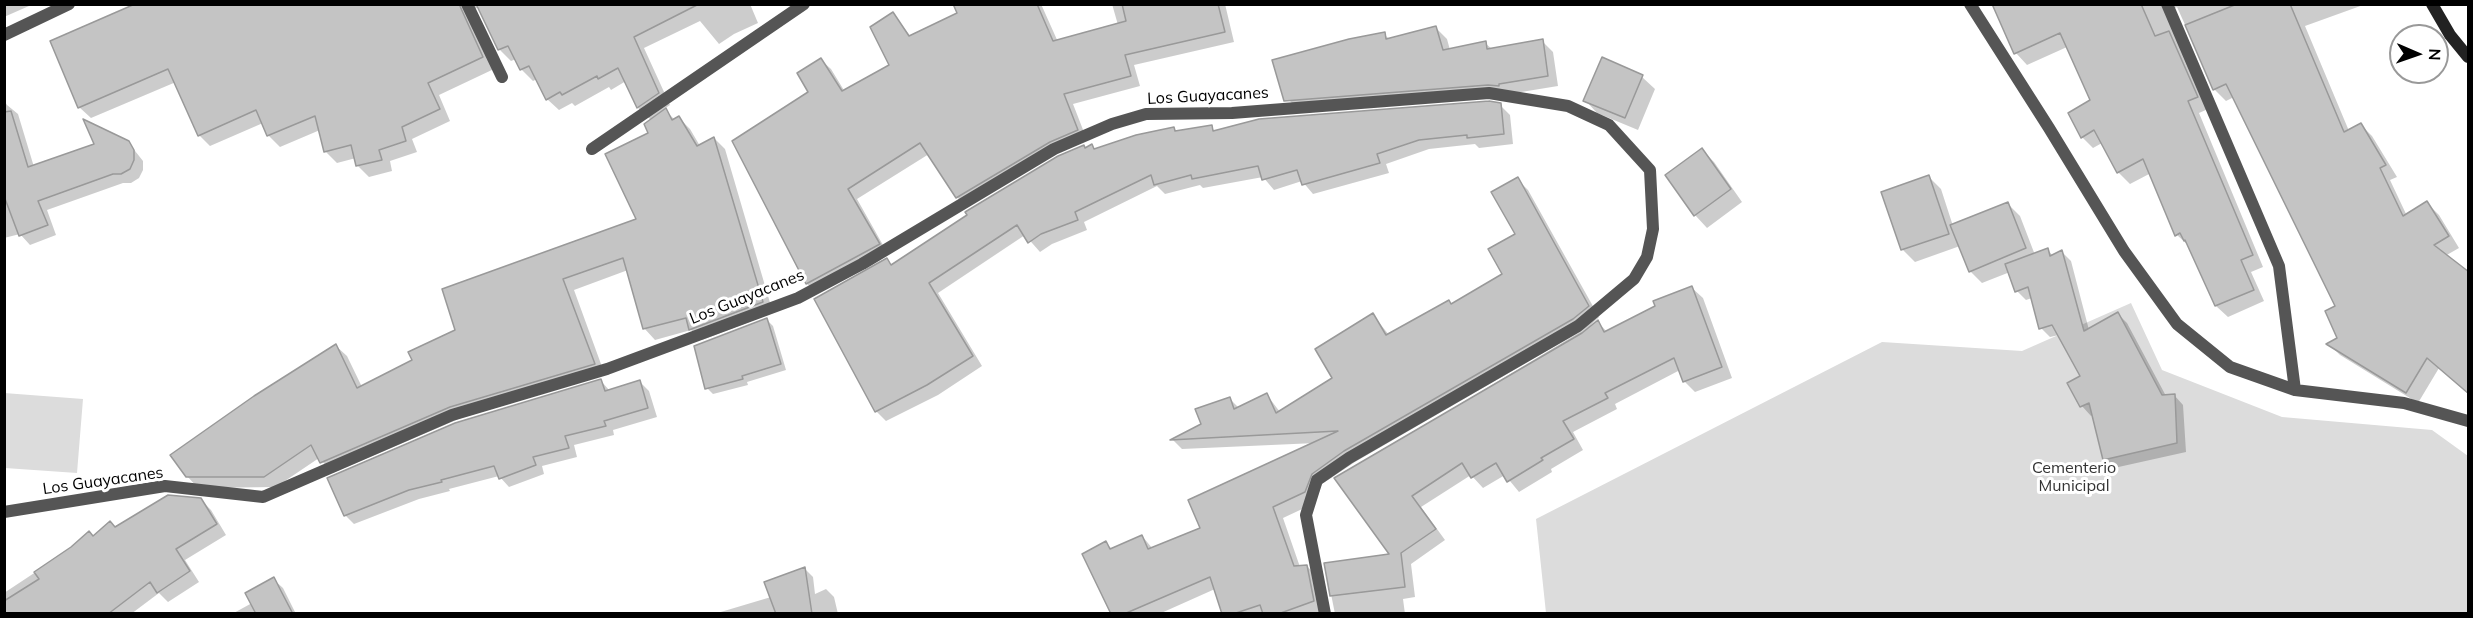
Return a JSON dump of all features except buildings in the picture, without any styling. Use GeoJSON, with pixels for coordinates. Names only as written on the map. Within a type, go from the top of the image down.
{"type":"FeatureCollection","features":[{"type":"Feature","properties":{"kind":"street"},"geometry":{"type":"LineString","coordinates":[[4,35],[69,4]]}},
{"type":"Feature","properties":{"kind":"street"},"geometry":{"type":"LineString","coordinates":[[467,4],[502,77]]}},
{"type":"Feature","properties":{"kind":"street"},"geometry":{"type":"LineString","coordinates":[[592,149],[804,4]]}},
{"type":"Feature","properties":{"kind":"street"},"geometry":{"type":"LineString","coordinates":[[1970,4],[2124,251],[2177,324],[2230,367],[2295,390],[2404,403],[2469,421]]}},
{"type":"Feature","properties":{"kind":"street"},"geometry":{"type":"LineString","coordinates":[[2167,4],[2279,266],[2295,390]]}},
{"type":"Feature","properties":{"kind":"street"},"geometry":{"type":"LineString","coordinates":[[2432,4],[2450,34],[2469,57]]}},
{"type":"Feature","properties":{"kind":"street","name":"Los Guayacanes"},"geometry":{"type":"LineString","coordinates":[[4,512],[165,486],[263,497],[452,415],[607,369],[798,298],[862,264],[1054,149],[1112,124],[1146,114],[1232,113],[1489,93],[1568,106],[1609,125],[1650,170],[1653,229],[1647,257],[1634,279],[1578,326],[1349,458],[1317,480],[1306,515],[1325,614]]}},
{"type":"Feature","properties":{"kind":"green space","name":"Cementerio Municipal"},"geometry":{"type":"Polygon","coordinates":[[[2131,303],[2162,370],[2282,417],[2432,430],[2468,456],[2468,613],[1546,613],[1536,519],[1882,342],[2022,351],[2131,303]]]}},
{"type":"Feature","properties":{"kind":"green space"},"geometry":{"type":"Polygon","coordinates":[[[4,393],[83,399],[77,473],[5,468],[4,393]]]}}]}
